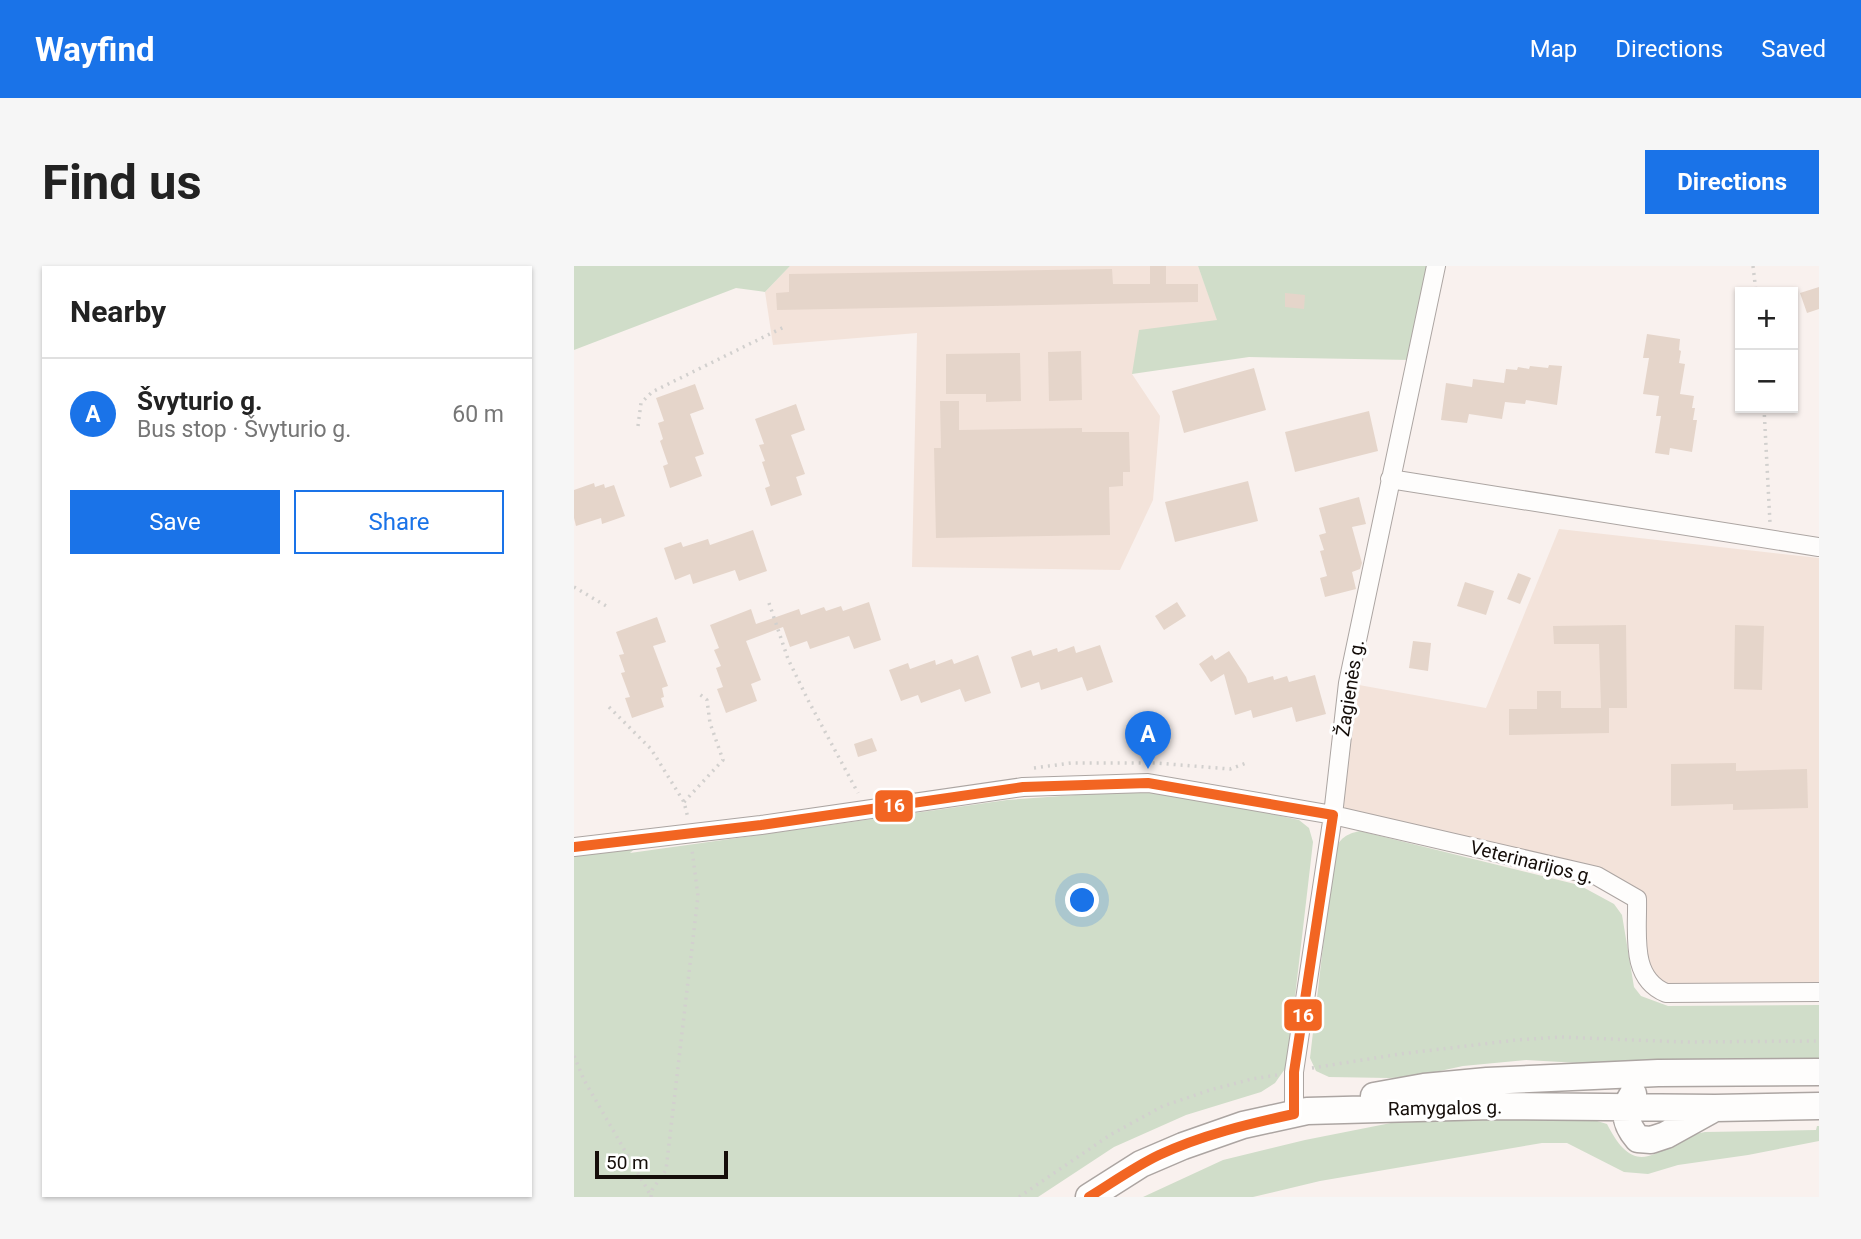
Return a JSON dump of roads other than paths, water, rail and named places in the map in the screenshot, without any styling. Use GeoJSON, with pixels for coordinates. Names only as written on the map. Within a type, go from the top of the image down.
{"type":"FeatureCollection","features":[{"type":"Feature","properties":{"kind":"highway"},"geometry":{"type":"LineString","coordinates":[[1301,1113],[1424,1087],[1487,1081],[1658,1073],[1819,1072]]}},
{"type":"Feature","properties":{"kind":"highway"},"geometry":{"type":"LineString","coordinates":[[1658,1073],[1636,1091],[1626,1108],[1629,1128],[1638,1139],[1651,1140],[1685,1126],[1715,1108],[1819,1106]]}},
{"type":"Feature","properties":{"kind":"highway","name":"Ramygalos g."},"geometry":{"type":"LineString","coordinates":[[1089,1197],[1141,1164],[1183,1146],[1243,1125],[1301,1113],[1491,1106],[1626,1108]]}},
{"type":"Feature","properties":{"kind":"street","name":"Žagienės g."},"geometry":{"type":"LineString","coordinates":[[1301,1113],[1294,1072],[1333,815],[1348,683],[1436,266]]}},
{"type":"Feature","properties":{"kind":"street"},"geometry":{"type":"LineString","coordinates":[[1390,478],[1819,547]]}},
{"type":"Feature","properties":{"kind":"street"},"geometry":{"type":"LineString","coordinates":[[574,847],[761,825],[1023,786],[1148,783],[1333,815]]}},
{"type":"Feature","properties":{"kind":"street","name":"Veterinarijos g."},"geometry":{"type":"LineString","coordinates":[[1333,815],[1597,876],[1637,899],[1639,960],[1642,973],[1656,989],[1666,993],[1819,992]]}},
{"type":"Feature","properties":{"kind":"place","name":"Švyturio g."},"geometry":{"type":"Point","coordinates":[1148,769]}}]}
